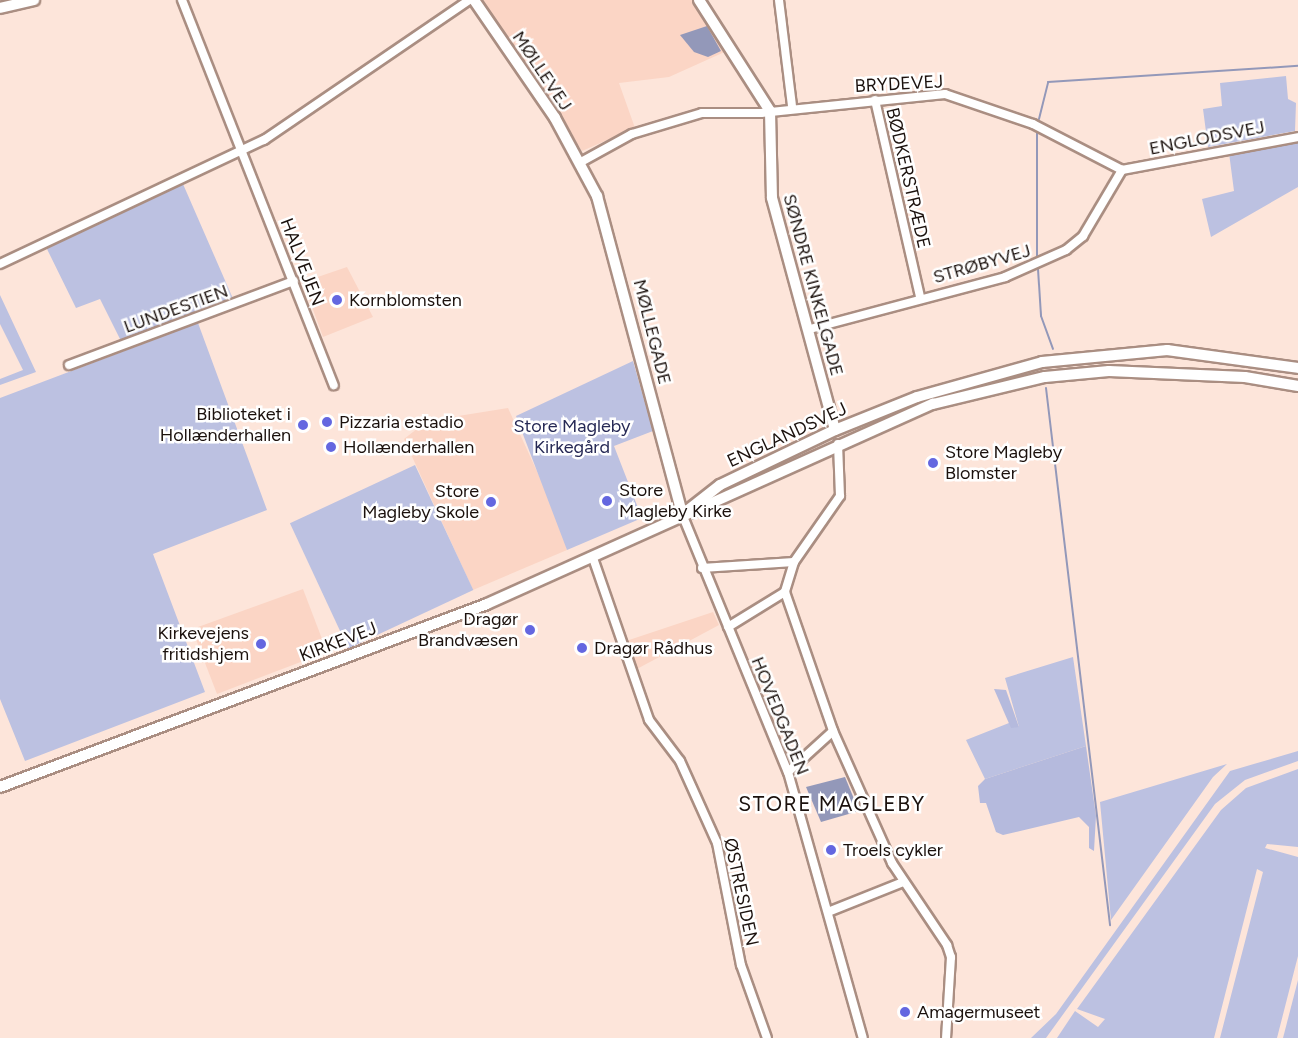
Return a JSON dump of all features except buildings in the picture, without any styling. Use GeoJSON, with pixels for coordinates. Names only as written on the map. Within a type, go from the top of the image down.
{"type":"FeatureCollection","features":[{"type":"Feature","properties":{"kind":"main road"},"geometry":{"type":"LineString","coordinates":[[0,8],[34,0]]}},
{"type":"Feature","properties":{"kind":"main road","name":"MØLLEVEJ"},"geometry":{"type":"LineString","coordinates":[[474,0],[581,162]]}},
{"type":"Feature","properties":{"kind":"main road"},"geometry":{"type":"LineString","coordinates":[[699,0],[770,111]]}},
{"type":"Feature","properties":{"kind":"main road","name":"SØNDRE KINKELGADE"},"geometry":{"type":"LineString","coordinates":[[770,111],[772,198],[810,330],[835,430]]}},
{"type":"Feature","properties":{"kind":"main road","name":"MØLLEGADE"},"geometry":{"type":"LineString","coordinates":[[581,162],[611,238],[682,514]]}},
{"type":"Feature","properties":{"kind":"main road","name":"ENGLANDSVEJ"},"geometry":{"type":"LineString","coordinates":[[682,514],[720,485],[835,430],[978,378],[1083,356],[1167,350],[1298,368]]}},
{"type":"Feature","properties":{"kind":"main road","name":"ENGLANDSVEJ"},"geometry":{"type":"LineString","coordinates":[[682,514],[701,511],[838,442],[933,404],[1045,377],[1165,372],[1298,386]]}},
{"type":"Feature","properties":{"kind":"main road","name":"KIRKEVEJ"},"geometry":{"type":"LineString","coordinates":[[0,787],[487,604],[592,558],[682,514]]}},
{"type":"Feature","properties":{"kind":"street","name":"HALVEJEN"},"geometry":{"type":"LineString","coordinates":[[182,0],[334,385]]}},
{"type":"Feature","properties":{"kind":"street"},"geometry":{"type":"LineString","coordinates":[[0,264],[242,151],[362,74],[469,0]]}},
{"type":"Feature","properties":{"kind":"street"},"geometry":{"type":"LineString","coordinates":[[779,0],[792,106]]}},
{"type":"Feature","properties":{"kind":"street","name":"BRYDEVEJ"},"geometry":{"type":"LineString","coordinates":[[581,162],[632,134],[686,117],[945,94],[965,98],[1034,124],[1122,170]]}},
{"type":"Feature","properties":{"kind":"street","name":"BØDKERSTRÆDE"},"geometry":{"type":"LineString","coordinates":[[875,100],[920,297]]}},
{"type":"Feature","properties":{"kind":"street","name":"ENGLODSVEJ"},"geometry":{"type":"LineString","coordinates":[[1122,170],[1298,137]]}},
{"type":"Feature","properties":{"kind":"street","name":"STRØBYVEJ"},"geometry":{"type":"LineString","coordinates":[[810,330],[920,297],[1005,277],[1066,250],[1083,236],[1122,170]]}},
{"type":"Feature","properties":{"kind":"street","name":"LUNDESTIEN"},"geometry":{"type":"LineString","coordinates":[[69,365],[294,281]]}},
{"type":"Feature","properties":{"kind":"street"},"geometry":{"type":"LineString","coordinates":[[838,442],[840,496],[794,562],[785,592],[833,731],[903,882],[951,957],[946,1038]]}},
{"type":"Feature","properties":{"kind":"street","name":"HOVEDGADEN"},"geometry":{"type":"LineString","coordinates":[[682,514],[702,568],[729,627],[788,772],[863,1038]]}},
{"type":"Feature","properties":{"kind":"street","name":"ØSTRESIDEN"},"geometry":{"type":"LineString","coordinates":[[592,558],[649,720],[680,760],[717,843],[741,965],[767,1038]]}},
{"type":"Feature","properties":{"kind":"street"},"geometry":{"type":"LineString","coordinates":[[702,568],[794,562]]}},
{"type":"Feature","properties":{"kind":"street"},"geometry":{"type":"LineString","coordinates":[[729,627],[785,592]]}},
{"type":"Feature","properties":{"kind":"street"},"geometry":{"type":"LineString","coordinates":[[788,772],[833,731]]}},
{"type":"Feature","properties":{"kind":"street"},"geometry":{"type":"LineString","coordinates":[[828,912],[903,882]]}},
{"type":"Feature","properties":{"kind":"shaded area"},"geometry":{"type":"Polygon","coordinates":[[[482,0],[697,0],[729,50],[669,77],[619,83],[635,128],[582,151],[482,0]]]}},
{"type":"Feature","properties":{"kind":"shaded area"},"geometry":{"type":"Polygon","coordinates":[[[707,26],[721,51],[708,57],[694,52],[680,35],[707,26]]]}},
{"type":"Feature","properties":{"kind":"shaded area","name":"Kornblomsten"},"geometry":{"type":"Polygon","coordinates":[[[347,267],[373,317],[323,337],[303,282],[347,267]]]}},
{"type":"Feature","properties":{"kind":"shaded area","name":"Store Magleby Skole"},"geometry":{"type":"Polygon","coordinates":[[[508,408],[557,515],[567,550],[473,590],[404,439],[427,421],[508,408]]]}},
{"type":"Feature","properties":{"kind":"shaded area","name":"Kirkevejens fritidshjem"},"geometry":{"type":"Polygon","coordinates":[[[303,589],[327,652],[217,694],[195,637],[198,627],[303,589]]]}},
{"type":"Feature","properties":{"kind":"shaded area"},"geometry":{"type":"Polygon","coordinates":[[[713,612],[719,625],[635,670],[626,641],[713,612]]]}},
{"type":"Feature","properties":{"kind":"shaded area"},"geometry":{"type":"Polygon","coordinates":[[[994,689],[1006,690],[1019,727],[1011,728],[994,689]]]}},
{"type":"Feature","properties":{"kind":"shaded area"},"geometry":{"type":"Polygon","coordinates":[[[1086,746],[1096,816],[1094,851],[1089,848],[1089,827],[1079,817],[1003,835],[996,832],[986,803],[980,803],[978,786],[985,779],[1086,746]]]}},
{"type":"Feature","properties":{"kind":"shaded area"},"geometry":{"type":"Polygon","coordinates":[[[845,777],[859,811],[821,822],[806,787],[845,777]]]}},
{"type":"Feature","properties":{"kind":"green space"},"geometry":{"type":"Polygon","coordinates":[[[1286,76],[1288,99],[1296,103],[1295,131],[1208,147],[1203,109],[1222,106],[1220,83],[1286,76]]]}},
{"type":"Feature","properties":{"kind":"green space"},"geometry":{"type":"Polygon","coordinates":[[[1298,142],[1298,187],[1211,237],[1202,199],[1234,191],[1229,153],[1298,142]]]}},
{"type":"Feature","properties":{"kind":"green space"},"geometry":{"type":"Polygon","coordinates":[[[183,184],[234,301],[121,341],[100,299],[76,308],[46,247],[183,184]]]}},
{"type":"Feature","properties":{"kind":"green space"},"geometry":{"type":"Polygon","coordinates":[[[0,295],[36,372],[0,385],[0,379],[23,370],[0,324],[0,295]]]}},
{"type":"Feature","properties":{"kind":"green space"},"geometry":{"type":"Polygon","coordinates":[[[198,323],[267,510],[153,554],[205,692],[25,761],[0,699],[0,398],[198,323]]]}},
{"type":"Feature","properties":{"kind":"green space","name":"Store Magleby Kirkegård"},"geometry":{"type":"Polygon","coordinates":[[[633,361],[653,431],[614,446],[642,518],[567,550],[516,416],[633,361]]]}},
{"type":"Feature","properties":{"kind":"green space"},"geometry":{"type":"Polygon","coordinates":[[[415,465],[473,590],[348,648],[290,523],[415,465]]]}},
{"type":"Feature","properties":{"kind":"green space"},"geometry":{"type":"Polygon","coordinates":[[[1073,657],[1086,746],[985,779],[966,740],[1009,723],[1019,727],[1005,678],[1073,657]]]}},
{"type":"Feature","properties":{"kind":"green space"},"geometry":{"type":"Polygon","coordinates":[[[1298,751],[1298,761],[1245,780],[1215,804],[1046,1038],[1031,1038],[1056,1014],[1230,771],[1298,751]]]}},
{"type":"Feature","properties":{"kind":"green space"},"geometry":{"type":"Polygon","coordinates":[[[1227,764],[1213,777],[1111,920],[1100,802],[1227,764]]]}},
{"type":"Feature","properties":{"kind":"green space"},"geometry":{"type":"Polygon","coordinates":[[[1298,769],[1298,847],[1267,844],[1265,848],[1298,857],[1298,956],[1277,1038],[1220,1038],[1263,872],[1257,869],[1214,1038],[1057,1038],[1075,1011],[1098,1027],[1105,1019],[1077,1009],[1221,810],[1246,788],[1298,769]]]}},
{"type":"Feature","properties":{"kind":"green space"},"geometry":{"type":"Polygon","coordinates":[[[1298,980],[1298,1038],[1283,1038],[1298,980]]]}},
{"type":"Feature","properties":{"kind":"waterway"},"geometry":{"type":"LineString","coordinates":[[1039,119],[1048,82],[1298,66]]}},
{"type":"Feature","properties":{"kind":"waterway"},"geometry":{"type":"LineString","coordinates":[[1037,130],[1037,259]]}},
{"type":"Feature","properties":{"kind":"waterway"},"geometry":{"type":"LineString","coordinates":[[1038,269],[1041,316],[1053,349]]}},
{"type":"Feature","properties":{"kind":"waterway"},"geometry":{"type":"LineString","coordinates":[[1046,388],[1110,925]]}},
{"type":"Feature","properties":{"kind":"place","name":"Kornblomsten"},"geometry":{"type":"Point","coordinates":[337,300]}},
{"type":"Feature","properties":{"kind":"place","name":"Pizzaria estadio"},"geometry":{"type":"Point","coordinates":[327,422]}},
{"type":"Feature","properties":{"kind":"place","name":"Biblioteket i Hollænderhallen"},"geometry":{"type":"Point","coordinates":[303,425]}},
{"type":"Feature","properties":{"kind":"place","name":"Hollænderhallen"},"geometry":{"type":"Point","coordinates":[331,447]}},
{"type":"Feature","properties":{"kind":"place","name":"Store Magleby Blomster"},"geometry":{"type":"Point","coordinates":[933,463]}},
{"type":"Feature","properties":{"kind":"place","name":"Store Magleby Kirke"},"geometry":{"type":"Point","coordinates":[607,501]}},
{"type":"Feature","properties":{"kind":"place","name":"Store Magleby Skole"},"geometry":{"type":"Point","coordinates":[491,502]}},
{"type":"Feature","properties":{"kind":"place","name":"Dragør Brandvæsen"},"geometry":{"type":"Point","coordinates":[530,630]}},
{"type":"Feature","properties":{"kind":"place","name":"Kirkevejens fritidshjem"},"geometry":{"type":"Point","coordinates":[261,644]}},
{"type":"Feature","properties":{"kind":"place","name":"Dragør Rådhus"},"geometry":{"type":"Point","coordinates":[582,648]}},
{"type":"Feature","properties":{"kind":"place","name":"Troels cykler"},"geometry":{"type":"Point","coordinates":[831,850]}},
{"type":"Feature","properties":{"kind":"place","name":"Amagermuseet"},"geometry":{"type":"Point","coordinates":[905,1012]}},
{"type":"Feature","properties":{"kind":"district","name":"STORE MAGLEBY"},"geometry":{"type":"Point","coordinates":[832,804]}}]}
